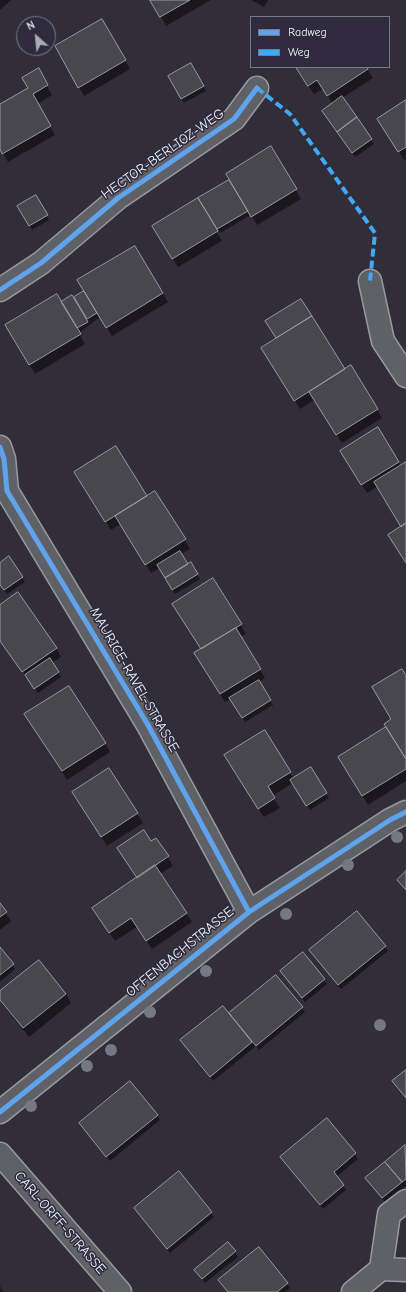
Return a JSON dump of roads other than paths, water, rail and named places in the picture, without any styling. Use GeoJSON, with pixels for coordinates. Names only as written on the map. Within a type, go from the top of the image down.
{"type":"FeatureCollection","features":[{"type":"Feature","properties":{"kind":"street","name":"HECTOR-BERLIOZ-WEG"},"geometry":{"type":"LineString","coordinates":[[0,290],[41,263],[118,198],[234,119],[256,88]]}},
{"type":"Feature","properties":{"kind":"street"},"geometry":{"type":"LineString","coordinates":[[370,281],[383,341],[406,376]]}},
{"type":"Feature","properties":{"kind":"street","name":"MAURICE-RAVEL-STRASSE"},"geometry":{"type":"LineString","coordinates":[[2,453],[7,491],[148,725],[249,912]]}},
{"type":"Feature","properties":{"kind":"street","name":"OFFENBACHSTRASSE"},"geometry":{"type":"LineString","coordinates":[[0,1112],[249,912],[390,820],[406,812]]}},
{"type":"Feature","properties":{"kind":"street","name":"CARL-ORFF-STRASSE"},"geometry":{"type":"LineString","coordinates":[[0,1154],[120,1292]]}},
{"type":"Feature","properties":{"kind":"street"},"geometry":{"type":"LineString","coordinates":[[353,1292],[381,1269],[390,1214],[406,1201]]}},
{"type":"Feature","properties":{"kind":"street"},"geometry":{"type":"LineString","coordinates":[[381,1269],[406,1270]]}}]}
